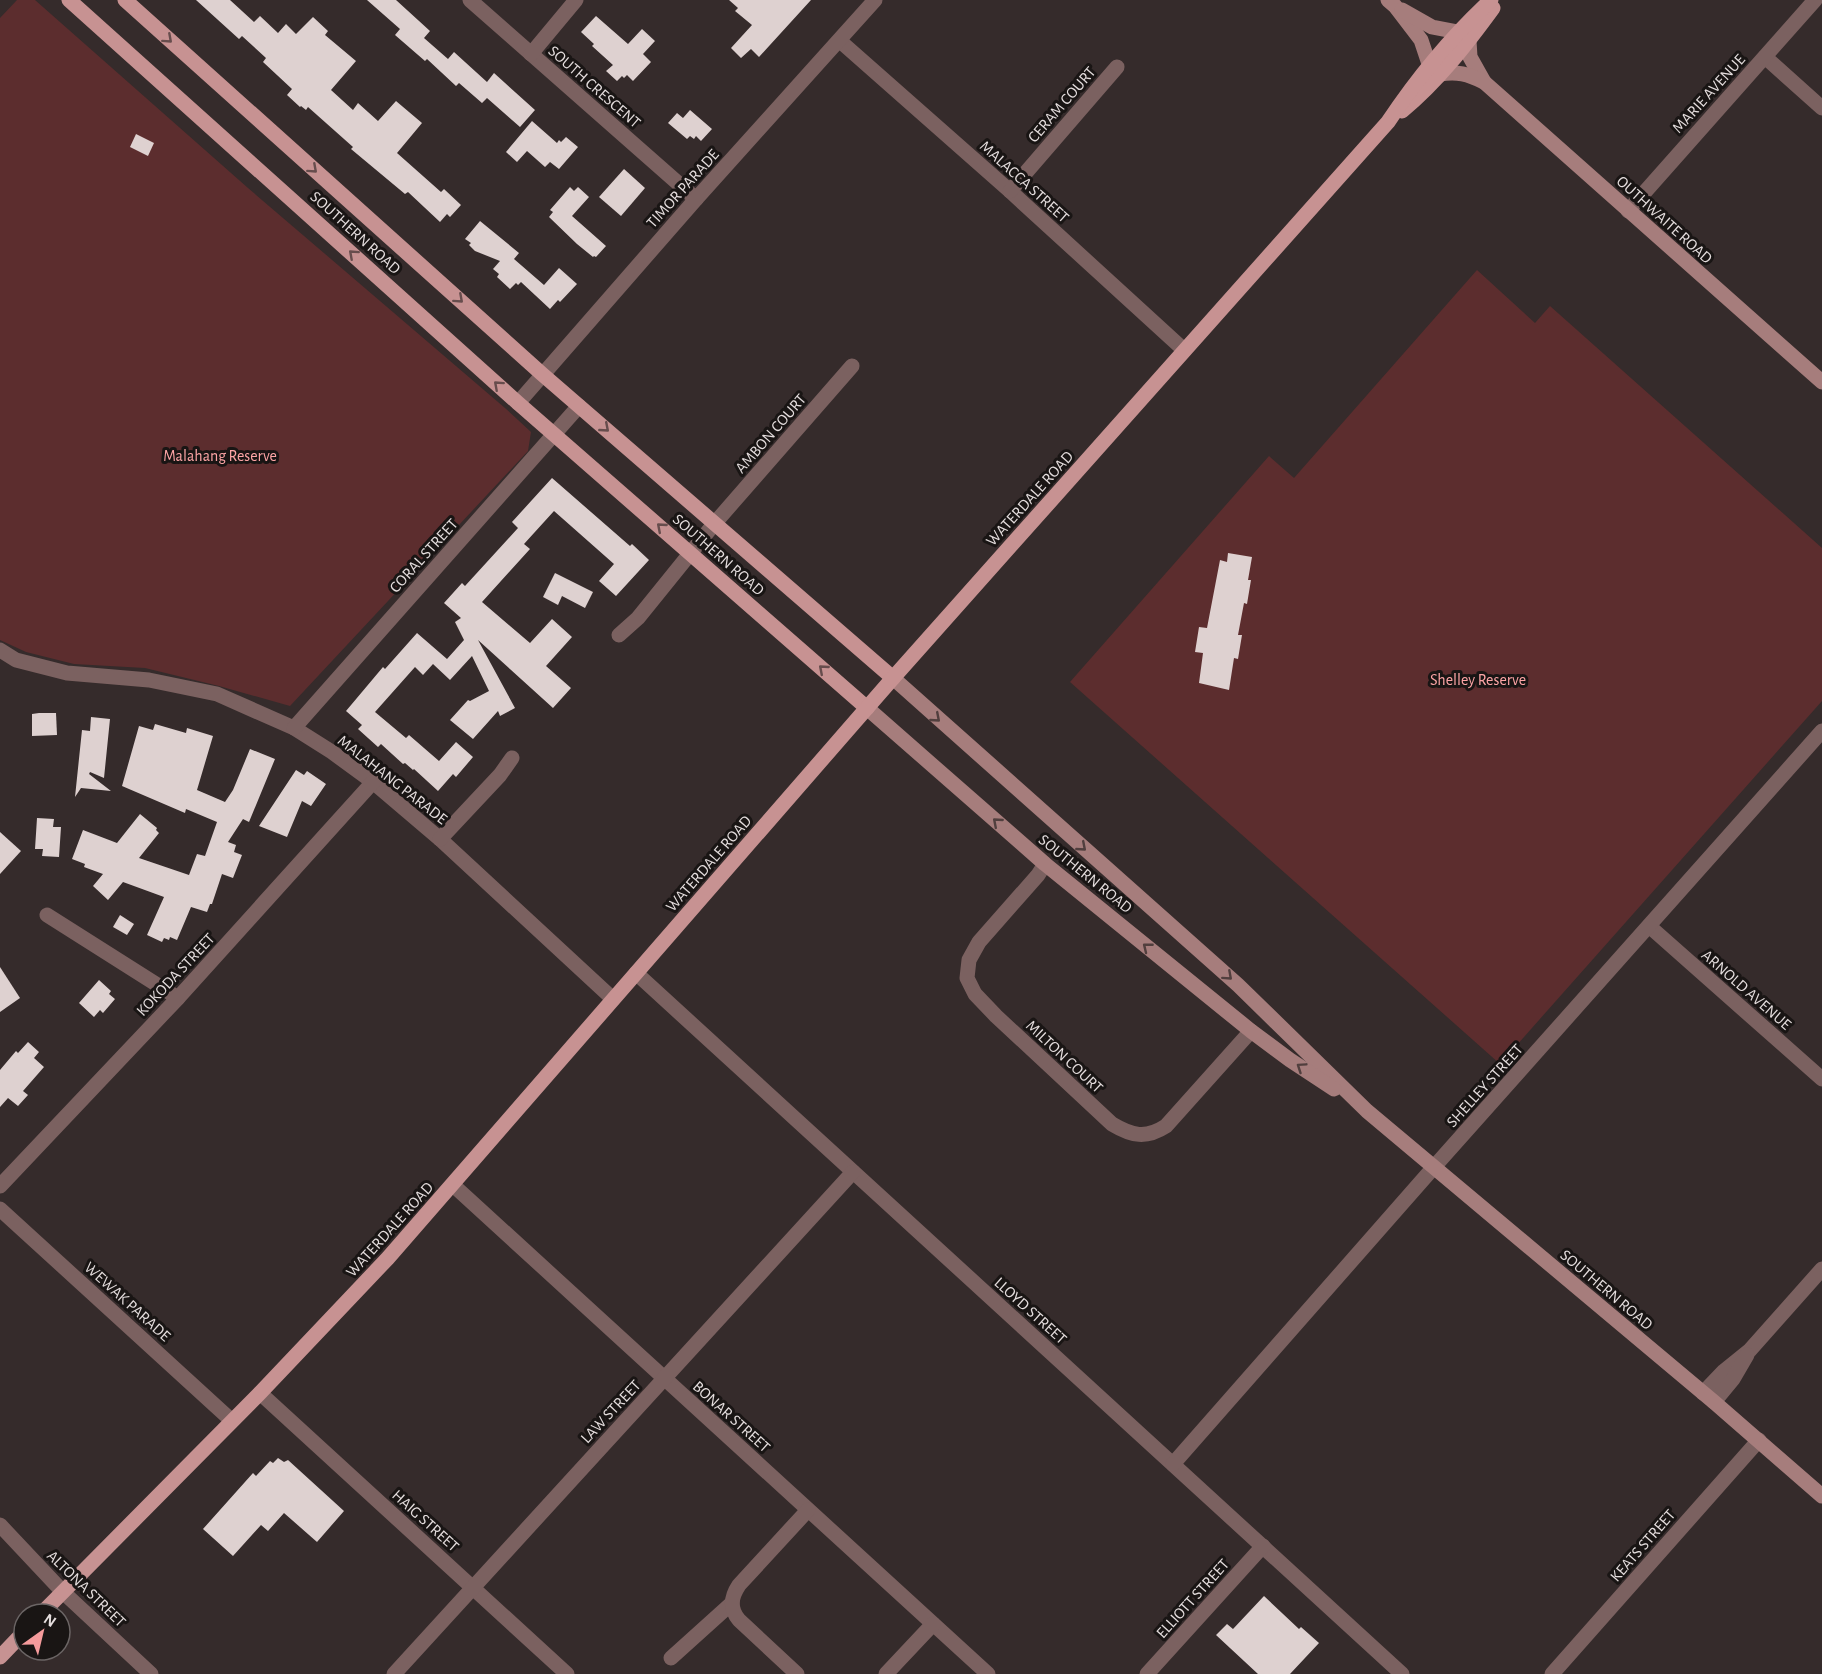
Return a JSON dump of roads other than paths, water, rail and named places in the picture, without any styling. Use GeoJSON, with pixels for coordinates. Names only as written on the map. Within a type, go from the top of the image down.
{"type":"FeatureCollection","features":[{"type":"Feature","properties":{"kind":"main road","name":"SOUTHERN ROAD"},"geometry":{"type":"LineString","coordinates":[[69,0],[554,434],[1045,864],[1251,1031],[1367,1111]]}},
{"type":"Feature","properties":{"kind":"main road","name":"SOUTHERN ROAD"},"geometry":{"type":"LineString","coordinates":[[124,0],[542,374],[893,678],[1238,985],[1367,1111],[1759,1440],[1822,1496]]}},
{"type":"Feature","properties":{"kind":"main road","name":"WATERDALE ROAD"},"geometry":{"type":"LineString","coordinates":[[1463,37],[1491,0]]}},
{"type":"Feature","properties":{"kind":"main road","name":"WATERDALE ROAD"},"geometry":{"type":"LineString","coordinates":[[53,1602],[357,1293],[893,678],[1498,0]]}},
{"type":"Feature","properties":{"kind":"main road"},"geometry":{"type":"LineString","coordinates":[[1391,3],[1432,27],[1463,37]]}},
{"type":"Feature","properties":{"kind":"main road"},"geometry":{"type":"LineString","coordinates":[[1391,3],[1421,40],[1435,69]]}},
{"type":"Feature","properties":{"kind":"main road","name":"OUTHWAITE ROAD"},"geometry":{"type":"LineString","coordinates":[[1463,37],[1470,57],[1484,82]]}},
{"type":"Feature","properties":{"kind":"main road","name":"OUTHWAITE ROAD"},"geometry":{"type":"LineString","coordinates":[[1435,69],[1468,74],[1484,82],[1822,382]]}},
{"type":"Feature","properties":{"kind":"main road"},"geometry":{"type":"LineString","coordinates":[[0,1656],[12,1644]]}},
{"type":"Feature","properties":{"kind":"street","name":"SOUTH CRESCENT"},"geometry":{"type":"LineString","coordinates":[[470,0],[696,199]]}},
{"type":"Feature","properties":{"kind":"street"},"geometry":{"type":"LineString","coordinates":[[531,54],[576,0]]}},
{"type":"Feature","properties":{"kind":"street","name":"TIMOR PARADE"},"geometry":{"type":"LineString","coordinates":[[519,403],[696,199],[875,0]]}},
{"type":"Feature","properties":{"kind":"street","name":"MARIE AVENUE"},"geometry":{"type":"LineString","coordinates":[[1628,211],[1815,0]]}},
{"type":"Feature","properties":{"kind":"street","name":"MALACCA STREET"},"geometry":{"type":"LineString","coordinates":[[840,41],[1010,191],[1184,350]]}},
{"type":"Feature","properties":{"kind":"street"},"geometry":{"type":"LineString","coordinates":[[1765,57],[1822,108]]}},
{"type":"Feature","properties":{"kind":"street","name":"CERAM COURT"},"geometry":{"type":"LineString","coordinates":[[1010,191],[1117,67]]}},
{"type":"Feature","properties":{"kind":"street","name":"AMBON COURT"},"geometry":{"type":"LineString","coordinates":[[619,635],[638,618],[714,524],[852,366]]}},
{"type":"Feature","properties":{"kind":"street","name":"CORAL STREET"},"geometry":{"type":"LineString","coordinates":[[294,728],[579,406]]}},
{"type":"Feature","properties":{"kind":"street","name":"MALAHANG PARADE"},"geometry":{"type":"LineString","coordinates":[[0,650],[16,660],[68,673],[149,680],[217,694],[294,728],[333,752],[373,782],[440,839],[613,999]]}},
{"type":"Feature","properties":{"kind":"street","name":"SHELLEY STREET"},"geometry":{"type":"LineString","coordinates":[[1173,1464],[1822,731]]}},
{"type":"Feature","properties":{"kind":"street"},"geometry":{"type":"LineString","coordinates":[[440,839],[500,775],[512,758]]}},
{"type":"Feature","properties":{"kind":"street","name":"KOKODA STREET"},"geometry":{"type":"LineString","coordinates":[[0,1186],[178,998],[373,782]]}},
{"type":"Feature","properties":{"kind":"street","name":"MILTON COURT"},"geometry":{"type":"LineString","coordinates":[[1045,864],[979,942],[969,960],[967,978],[975,994],[996,1016],[1112,1124],[1139,1135],[1148,1135],[1166,1126],[1251,1031]]}},
{"type":"Feature","properties":{"kind":"street"},"geometry":{"type":"LineString","coordinates":[[47,915],[178,998]]}},
{"type":"Feature","properties":{"kind":"street","name":"ARNOLD AVENUE"},"geometry":{"type":"LineString","coordinates":[[1649,926],[1822,1079]]}},
{"type":"Feature","properties":{"kind":"street","name":"LLOYD STREET"},"geometry":{"type":"LineString","coordinates":[[636,973],[1402,1674]]}},
{"type":"Feature","properties":{"kind":"street","name":"LAW STREET"},"geometry":{"type":"LineString","coordinates":[[394,1674],[853,1172]]}},
{"type":"Feature","properties":{"kind":"street","name":"BONAR STREET"},"geometry":{"type":"LineString","coordinates":[[453,1185],[988,1674]]}},
{"type":"Feature","properties":{"kind":"street","name":"WEWAK PARADE"},"geometry":{"type":"LineString","coordinates":[[0,1209],[231,1420]]}},
{"type":"Feature","properties":{"kind":"street"},"geometry":{"type":"LineString","coordinates":[[1708,1397],[1724,1371],[1750,1350],[1822,1269]]}},
{"type":"Feature","properties":{"kind":"street","name":"HAIG STREET"},"geometry":{"type":"LineString","coordinates":[[260,1393],[567,1674]]}},
{"type":"Feature","properties":{"kind":"street","name":"KEATS STREET"},"geometry":{"type":"LineString","coordinates":[[1552,1674],[1759,1440]]}},
{"type":"Feature","properties":{"kind":"street"},"geometry":{"type":"LineString","coordinates":[[797,1674],[739,1620],[732,1609],[732,1603],[740,1585],[808,1510]]}},
{"type":"Feature","properties":{"kind":"street","name":"ALTONA STREET"},"geometry":{"type":"LineString","coordinates":[[0,1525],[63,1592],[151,1674]]}},
{"type":"Feature","properties":{"kind":"street","name":"ELLIOTT STREET"},"geometry":{"type":"LineString","coordinates":[[1147,1674],[1263,1546]]}},
{"type":"Feature","properties":{"kind":"street"},"geometry":{"type":"LineString","coordinates":[[670,1658],[732,1603]]}},
{"type":"Feature","properties":{"kind":"street"},"geometry":{"type":"LineString","coordinates":[[886,1674],[933,1624]]}},
{"type":"Feature","properties":{"kind":"park label","name":"Malahang Reserve"},"geometry":{"type":"Point","coordinates":[220,455]}},
{"type":"Feature","properties":{"kind":"park label","name":"Shelley Reserve"},"geometry":{"type":"Point","coordinates":[1478,679]}}]}
